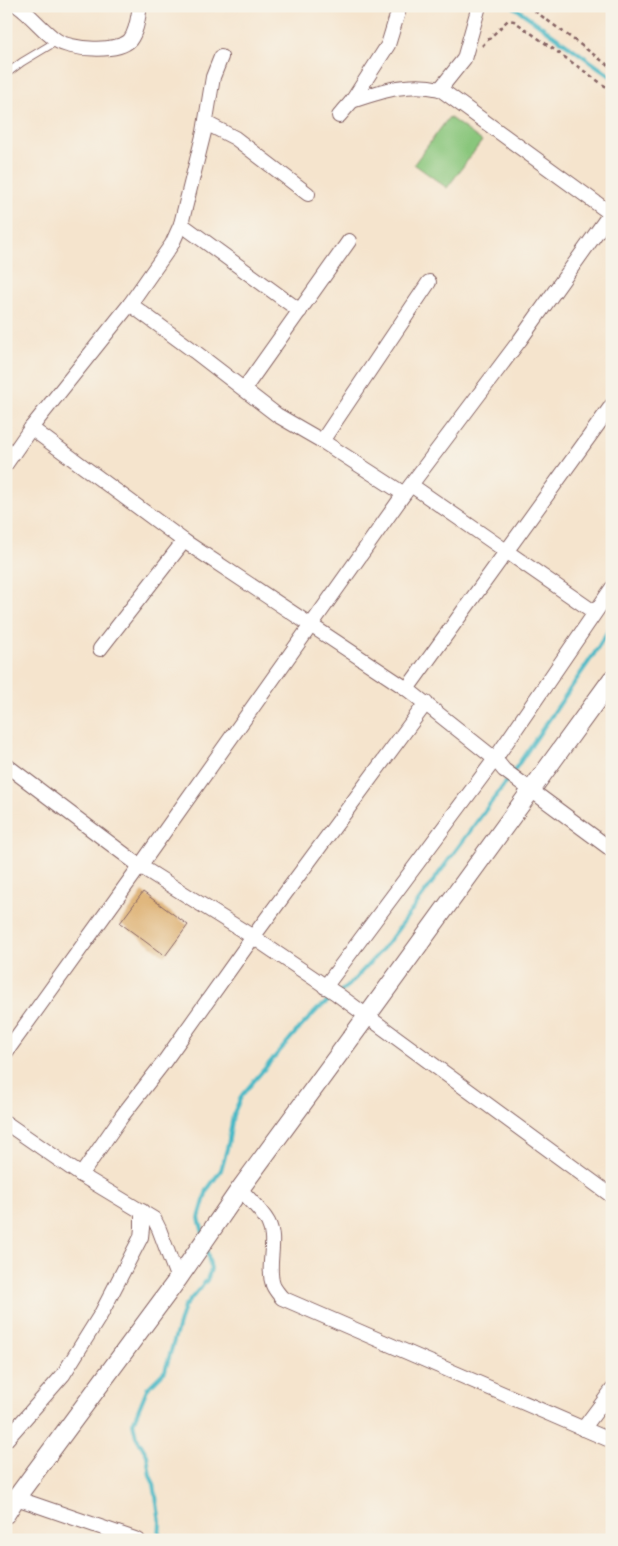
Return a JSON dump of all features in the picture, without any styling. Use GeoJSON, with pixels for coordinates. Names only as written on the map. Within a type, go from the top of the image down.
{"type":"FeatureCollection","features":[{"type":"Feature","properties":{"kind":"street"},"geometry":{"type":"LineString","coordinates":[[18,6],[27,12],[57,41],[71,46],[91,48],[122,46],[131,39],[137,25],[140,6]]}},
{"type":"Feature","properties":{"kind":"street"},"geometry":{"type":"LineString","coordinates":[[339,116],[352,101],[388,45],[400,6]]}},
{"type":"Feature","properties":{"kind":"street"},"geometry":{"type":"LineString","coordinates":[[440,89],[464,59],[479,6]]}},
{"type":"Feature","properties":{"kind":"street"},"geometry":{"type":"LineString","coordinates":[[6,464],[31,428],[130,304],[172,244],[181,224],[206,123],[213,77],[221,58]]}},
{"type":"Feature","properties":{"kind":"street"},"geometry":{"type":"LineString","coordinates":[[6,1052],[408,490],[520,340],[611,212],[440,89],[427,86],[406,86],[381,91],[352,101]]}},
{"type":"Feature","properties":{"kind":"street"},"geometry":{"type":"LineString","coordinates":[[206,123],[235,138],[308,194]]}},
{"type":"Feature","properties":{"kind":"street"},"geometry":{"type":"LineString","coordinates":[[181,224],[300,311]]}},
{"type":"Feature","properties":{"kind":"street"},"geometry":{"type":"LineString","coordinates":[[244,389],[349,241]]}},
{"type":"Feature","properties":{"kind":"street"},"geometry":{"type":"LineString","coordinates":[[322,441],[429,282]]}},
{"type":"Feature","properties":{"kind":"street"},"geometry":{"type":"LineString","coordinates":[[130,304],[277,415],[408,490],[506,552],[594,612]]}},
{"type":"Feature","properties":{"kind":"street"},"geometry":{"type":"LineString","coordinates":[[406,688],[612,405]]}},
{"type":"Feature","properties":{"kind":"street"},"geometry":{"type":"LineString","coordinates":[[31,428],[184,541],[406,688],[495,759],[504,770],[612,850]]}},
{"type":"Feature","properties":{"kind":"street"},"geometry":{"type":"LineString","coordinates":[[100,649],[184,541]]}},
{"type":"Feature","properties":{"kind":"street"},"geometry":{"type":"LineString","coordinates":[[325,987],[495,759],[612,588]]}},
{"type":"Feature","properties":{"kind":"street"},"geometry":{"type":"LineString","coordinates":[[6,1514],[11,1499],[178,1279],[240,1189],[612,680]]}},
{"type":"Feature","properties":{"kind":"street"},"geometry":{"type":"LineString","coordinates":[[81,1175],[122,1116],[164,1062],[253,937],[426,703]]}},
{"type":"Feature","properties":{"kind":"street"},"geometry":{"type":"LineString","coordinates":[[6,766],[140,866],[253,937],[368,1016],[612,1196]]}},
{"type":"Feature","properties":{"kind":"street"},"geometry":{"type":"LineString","coordinates":[[6,1122],[81,1175],[154,1219],[178,1279]]}},
{"type":"Feature","properties":{"kind":"street"},"geometry":{"type":"LineString","coordinates":[[240,1189],[269,1223],[271,1236],[271,1278],[274,1287],[282,1298],[612,1441]]}},
{"type":"Feature","properties":{"kind":"street"},"geometry":{"type":"LineString","coordinates":[[6,1440],[63,1375],[101,1314],[141,1237],[142,1211]]}},
{"type":"Feature","properties":{"kind":"street"},"geometry":{"type":"LineString","coordinates":[[583,1430],[611,1391]]}},
{"type":"Feature","properties":{"kind":"street"},"geometry":{"type":"LineString","coordinates":[[11,1499],[138,1540]]}},
{"type":"Feature","properties":{"kind":"lane"},"geometry":{"type":"LineString","coordinates":[[6,74],[57,41]]}},
{"type":"Feature","properties":{"kind":"path"},"geometry":{"type":"LineString","coordinates":[[528,6],[612,68]]}},
{"type":"Feature","properties":{"kind":"path"},"geometry":{"type":"LineString","coordinates":[[464,59],[487,43],[508,20],[514,21],[612,91]]}},
{"type":"Feature","properties":{"kind":"green space"},"geometry":{"type":"Polygon","coordinates":[[[449,117],[482,141],[447,188],[414,164],[449,117]]]}},
{"type":"Feature","properties":{"kind":"building"},"geometry":{"type":"Polygon","coordinates":[[[143,892],[188,925],[165,956],[120,923],[143,892]]]}},
{"type":"Feature","properties":{"kind":"waterway"},"geometry":{"type":"LineString","coordinates":[[513,6],[612,77]]}},
{"type":"Feature","properties":{"kind":"waterway"},"geometry":{"type":"LineString","coordinates":[[513,772],[594,654],[612,624]]}},
{"type":"Feature","properties":{"kind":"waterway"},"geometry":{"type":"LineString","coordinates":[[340,992],[353,981],[387,944],[509,778]]}},
{"type":"Feature","properties":{"kind":"waterway"},"geometry":{"type":"LineString","coordinates":[[203,1233],[199,1218],[207,1190],[221,1170],[228,1145],[233,1115],[242,1095],[296,1032],[318,1009],[335,996]]}},
{"type":"Feature","properties":{"kind":"waterway"},"geometry":{"type":"LineString","coordinates":[[159,1540],[160,1522],[154,1484],[150,1476],[147,1455],[136,1436],[133,1423],[147,1389],[165,1371],[184,1307],[207,1280],[211,1269],[206,1247]]}}]}
